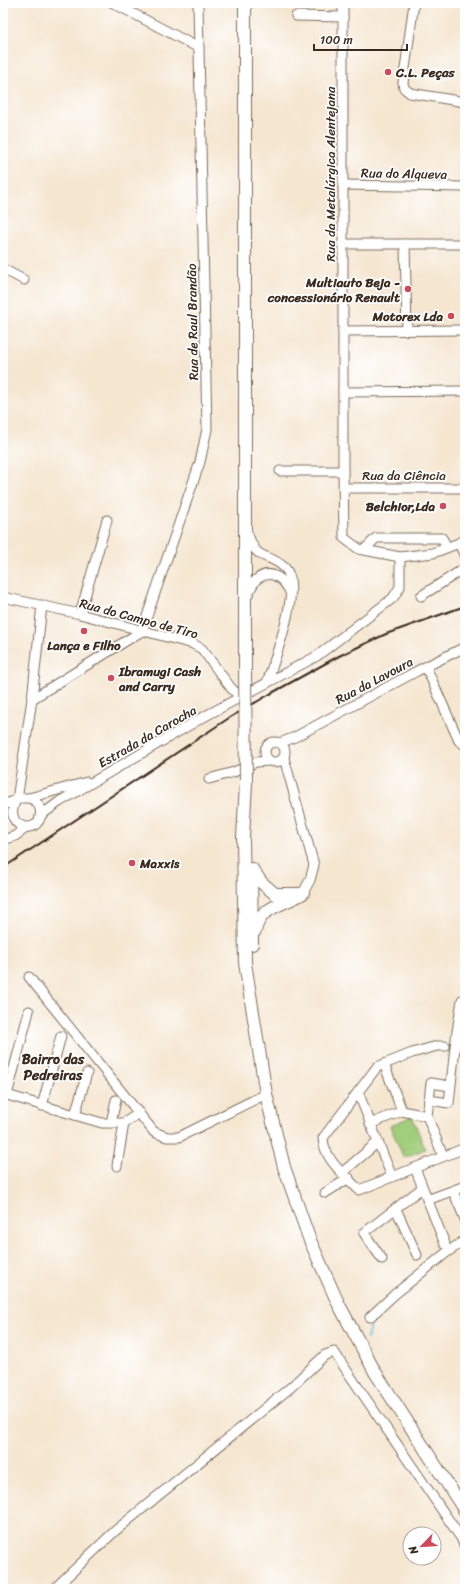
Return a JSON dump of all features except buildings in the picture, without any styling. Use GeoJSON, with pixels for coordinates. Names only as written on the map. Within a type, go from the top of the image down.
{"type":"FeatureCollection","features":[{"type":"Feature","properties":{"kind":"main road"},"geometry":{"type":"LineString","coordinates":[[246,3],[246,783],[243,837],[252,945],[252,1018]]}},
{"type":"Feature","properties":{"kind":"main road"},"geometry":{"type":"LineString","coordinates":[[247,872],[261,882],[275,900]]}},
{"type":"Feature","properties":{"kind":"main road"},"geometry":{"type":"LineString","coordinates":[[252,945],[256,924],[262,914],[275,900],[286,895],[303,893]]}},
{"type":"Feature","properties":{"kind":"main road"},"geometry":{"type":"LineString","coordinates":[[275,900],[257,894],[248,902],[245,963],[252,1018],[266,1094],[287,1174],[309,1238],[338,1303],[375,1372],[465,1511]]}},
{"type":"Feature","properties":{"kind":"street"},"geometry":{"type":"LineString","coordinates":[[113,3],[199,48]]}},
{"type":"Feature","properties":{"kind":"street","name":"Rua de Raul Brandão"},"geometry":{"type":"LineString","coordinates":[[142,631],[200,462],[207,429],[198,3]]}},
{"type":"Feature","properties":{"kind":"street","name":"Rua da Metalúrgica Alentejana"},"geometry":{"type":"LineString","coordinates":[[343,3],[342,244],[344,538],[359,549],[364,549]]}},
{"type":"Feature","properties":{"kind":"street"},"geometry":{"type":"LineString","coordinates":[[414,3],[403,83],[404,88],[410,93],[465,102]]}},
{"type":"Feature","properties":{"kind":"street"},"geometry":{"type":"LineString","coordinates":[[296,16],[343,17]]}},
{"type":"Feature","properties":{"kind":"street","name":"Rua do Alqueva"},"geometry":{"type":"LineString","coordinates":[[343,185],[465,187]]}},
{"type":"Feature","properties":{"kind":"street"},"geometry":{"type":"LineString","coordinates":[[342,244],[465,244]]}},
{"type":"Feature","properties":{"kind":"street"},"geometry":{"type":"LineString","coordinates":[[405,244],[407,330]]}},
{"type":"Feature","properties":{"kind":"street"},"geometry":{"type":"LineString","coordinates":[[3,269],[24,280]]}},
{"type":"Feature","properties":{"kind":"street"},"geometry":{"type":"LineString","coordinates":[[343,331],[465,330]]}},
{"type":"Feature","properties":{"kind":"street"},"geometry":{"type":"LineString","coordinates":[[343,392],[465,391]]}},
{"type":"Feature","properties":{"kind":"street"},"geometry":{"type":"LineString","coordinates":[[280,472],[343,471]]}},
{"type":"Feature","properties":{"kind":"street","name":"Rua da Ciência"},"geometry":{"type":"LineString","coordinates":[[343,488],[465,488]]}},
{"type":"Feature","properties":{"kind":"street"},"geometry":{"type":"LineString","coordinates":[[80,614],[107,520]]}},
{"type":"Feature","properties":{"kind":"street"},"geometry":{"type":"LineString","coordinates":[[246,528],[255,550],[284,568],[289,574],[291,584],[289,610],[267,683]]}},
{"type":"Feature","properties":{"kind":"street"},"geometry":{"type":"LineString","coordinates":[[364,549],[376,538],[442,538],[447,547]]}},
{"type":"Feature","properties":{"kind":"street"},"geometry":{"type":"LineString","coordinates":[[364,549],[400,558],[433,553],[462,541],[465,557]]}},
{"type":"Feature","properties":{"kind":"street","name":"Estrada da Carocha"},"geometry":{"type":"LineString","coordinates":[[40,816],[59,802],[198,720],[322,653],[393,598],[400,587],[400,558]]}},
{"type":"Feature","properties":{"kind":"street"},"geometry":{"type":"LineString","coordinates":[[421,596],[465,568]]}},
{"type":"Feature","properties":{"kind":"street"},"geometry":{"type":"LineString","coordinates":[[246,600],[251,587],[257,580],[269,575],[275,575],[281,579],[291,593]]}},
{"type":"Feature","properties":{"kind":"street","name":"Rua do Campo de Tiro"},"geometry":{"type":"LineString","coordinates":[[3,597],[80,614],[198,646],[208,656],[236,693],[248,693]]}},
{"type":"Feature","properties":{"kind":"street"},"geometry":{"type":"LineString","coordinates":[[3,840],[10,832],[12,820],[11,808],[17,800],[20,784],[32,698],[42,606]]}},
{"type":"Feature","properties":{"kind":"street"},"geometry":{"type":"LineString","coordinates":[[32,698],[142,631]]}},
{"type":"Feature","properties":{"kind":"street","name":"Rua da Lavoura"},"geometry":{"type":"LineString","coordinates":[[277,754],[295,737],[465,647]]}},
{"type":"Feature","properties":{"kind":"street"},"geometry":{"type":"LineString","coordinates":[[426,667],[459,741],[465,745]]}},
{"type":"Feature","properties":{"kind":"street"},"geometry":{"type":"LineString","coordinates":[[209,780],[234,772],[277,754],[288,775],[314,865],[310,880],[303,893]]}},
{"type":"Feature","properties":{"kind":"street"},"geometry":{"type":"LineString","coordinates":[[3,805],[17,800],[31,799],[100,778]]}},
{"type":"Feature","properties":{"kind":"street"},"geometry":{"type":"LineString","coordinates":[[3,840],[15,836],[26,828],[35,824],[40,816],[39,806],[31,799],[20,784]]}},
{"type":"Feature","properties":{"kind":"street"},"geometry":{"type":"LineString","coordinates":[[31,799],[48,803],[59,802],[57,790]]}},
{"type":"Feature","properties":{"kind":"street"},"geometry":{"type":"LineString","coordinates":[[3,811],[21,827],[26,828]]}},
{"type":"Feature","properties":{"kind":"street"},"geometry":{"type":"LineString","coordinates":[[29,977],[154,1132],[167,1137],[179,1137],[266,1094]]}},
{"type":"Feature","properties":{"kind":"street"},"geometry":{"type":"LineString","coordinates":[[429,1100],[449,1103],[462,1000],[465,1002]]}},
{"type":"Feature","properties":{"kind":"street"},"geometry":{"type":"LineString","coordinates":[[29,1011],[7,1096],[102,1123],[124,1123],[139,1113]]}},
{"type":"Feature","properties":{"kind":"street"},"geometry":{"type":"LineString","coordinates":[[42,1106],[61,1036]]}},
{"type":"Feature","properties":{"kind":"street"},"geometry":{"type":"LineString","coordinates":[[456,1038],[445,1046],[437,1046],[377,1067],[323,1138],[323,1147],[328,1157],[360,1190],[443,1156],[464,1150]]}},
{"type":"Feature","properties":{"kind":"street"},"geometry":{"type":"LineString","coordinates":[[445,1046],[454,1054]]}},
{"type":"Feature","properties":{"kind":"street"},"geometry":{"type":"LineString","coordinates":[[384,1064],[402,1111]]}},
{"type":"Feature","properties":{"kind":"street"},"geometry":{"type":"LineString","coordinates":[[75,1115],[87,1073]]}},
{"type":"Feature","properties":{"kind":"street"},"geometry":{"type":"LineString","coordinates":[[443,1156],[428,1116],[429,1100],[431,1083],[450,1086]]}},
{"type":"Feature","properties":{"kind":"street"},"geometry":{"type":"LineString","coordinates":[[358,1092],[392,1177]]}},
{"type":"Feature","properties":{"kind":"street"},"geometry":{"type":"LineString","coordinates":[[111,1123],[116,1100]]}},
{"type":"Feature","properties":{"kind":"street"},"geometry":{"type":"LineString","coordinates":[[370,1124],[402,1111],[428,1116]]}},
{"type":"Feature","properties":{"kind":"street"},"geometry":{"type":"LineString","coordinates":[[117,1166],[124,1123]]}},
{"type":"Feature","properties":{"kind":"street"},"geometry":{"type":"LineString","coordinates":[[325,1194],[378,1142]]}},
{"type":"Feature","properties":{"kind":"street"},"geometry":{"type":"LineString","coordinates":[[415,1168],[445,1244]]}},
{"type":"Feature","properties":{"kind":"street"},"geometry":{"type":"LineString","coordinates":[[427,1200],[465,1186]]}},
{"type":"Feature","properties":{"kind":"street"},"geometry":{"type":"LineString","coordinates":[[382,1259],[364,1233],[422,1188]]}},
{"type":"Feature","properties":{"kind":"street"},"geometry":{"type":"LineString","coordinates":[[453,1191],[465,1219]]}},
{"type":"Feature","properties":{"kind":"street"},"geometry":{"type":"LineString","coordinates":[[396,1209],[417,1255]]}},
{"type":"Feature","properties":{"kind":"street"},"geometry":{"type":"LineString","coordinates":[[370,1317],[395,1294],[446,1253],[465,1240]]}},
{"type":"Feature","properties":{"kind":"street"},"geometry":{"type":"LineString","coordinates":[[54,1589],[115,1531],[291,1386],[324,1355],[334,1352],[411,1463],[461,1538],[465,1547]]}},
{"type":"Feature","properties":{"kind":"green space"},"geometry":{"type":"Polygon","coordinates":[[[412,1116],[425,1149],[404,1158],[390,1126],[412,1116]]]}},
{"type":"Feature","properties":{"kind":"waterway"},"geometry":{"type":"LineString","coordinates":[[367,1339],[371,1321]]}},
{"type":"Feature","properties":{"kind":"railway"},"geometry":{"type":"LineString","coordinates":[[3,868],[229,718],[270,694],[339,656],[386,634],[465,606]]}},
{"type":"Feature","properties":{"kind":"place","name":"C.L. Peças"},"geometry":{"type":"Point","coordinates":[388,72]}},
{"type":"Feature","properties":{"kind":"place","name":"Multiauto Beja - concessionário Renault"},"geometry":{"type":"Point","coordinates":[408,289]}},
{"type":"Feature","properties":{"kind":"place","name":"Motorex Lda"},"geometry":{"type":"Point","coordinates":[451,316]}},
{"type":"Feature","properties":{"kind":"place","name":"Belchior,Lda"},"geometry":{"type":"Point","coordinates":[443,506]}},
{"type":"Feature","properties":{"kind":"place","name":"Lança e Filho"},"geometry":{"type":"Point","coordinates":[84,631]}},
{"type":"Feature","properties":{"kind":"place","name":"Ibramugi Cash and Carry"},"geometry":{"type":"Point","coordinates":[111,678]}},
{"type":"Feature","properties":{"kind":"place","name":"Maxxis"},"geometry":{"type":"Point","coordinates":[132,863]}},
{"type":"Feature","properties":{"kind":"district","name":"Bairro das Pedreiras"},"geometry":{"type":"Point","coordinates":[53,1068]}}]}
